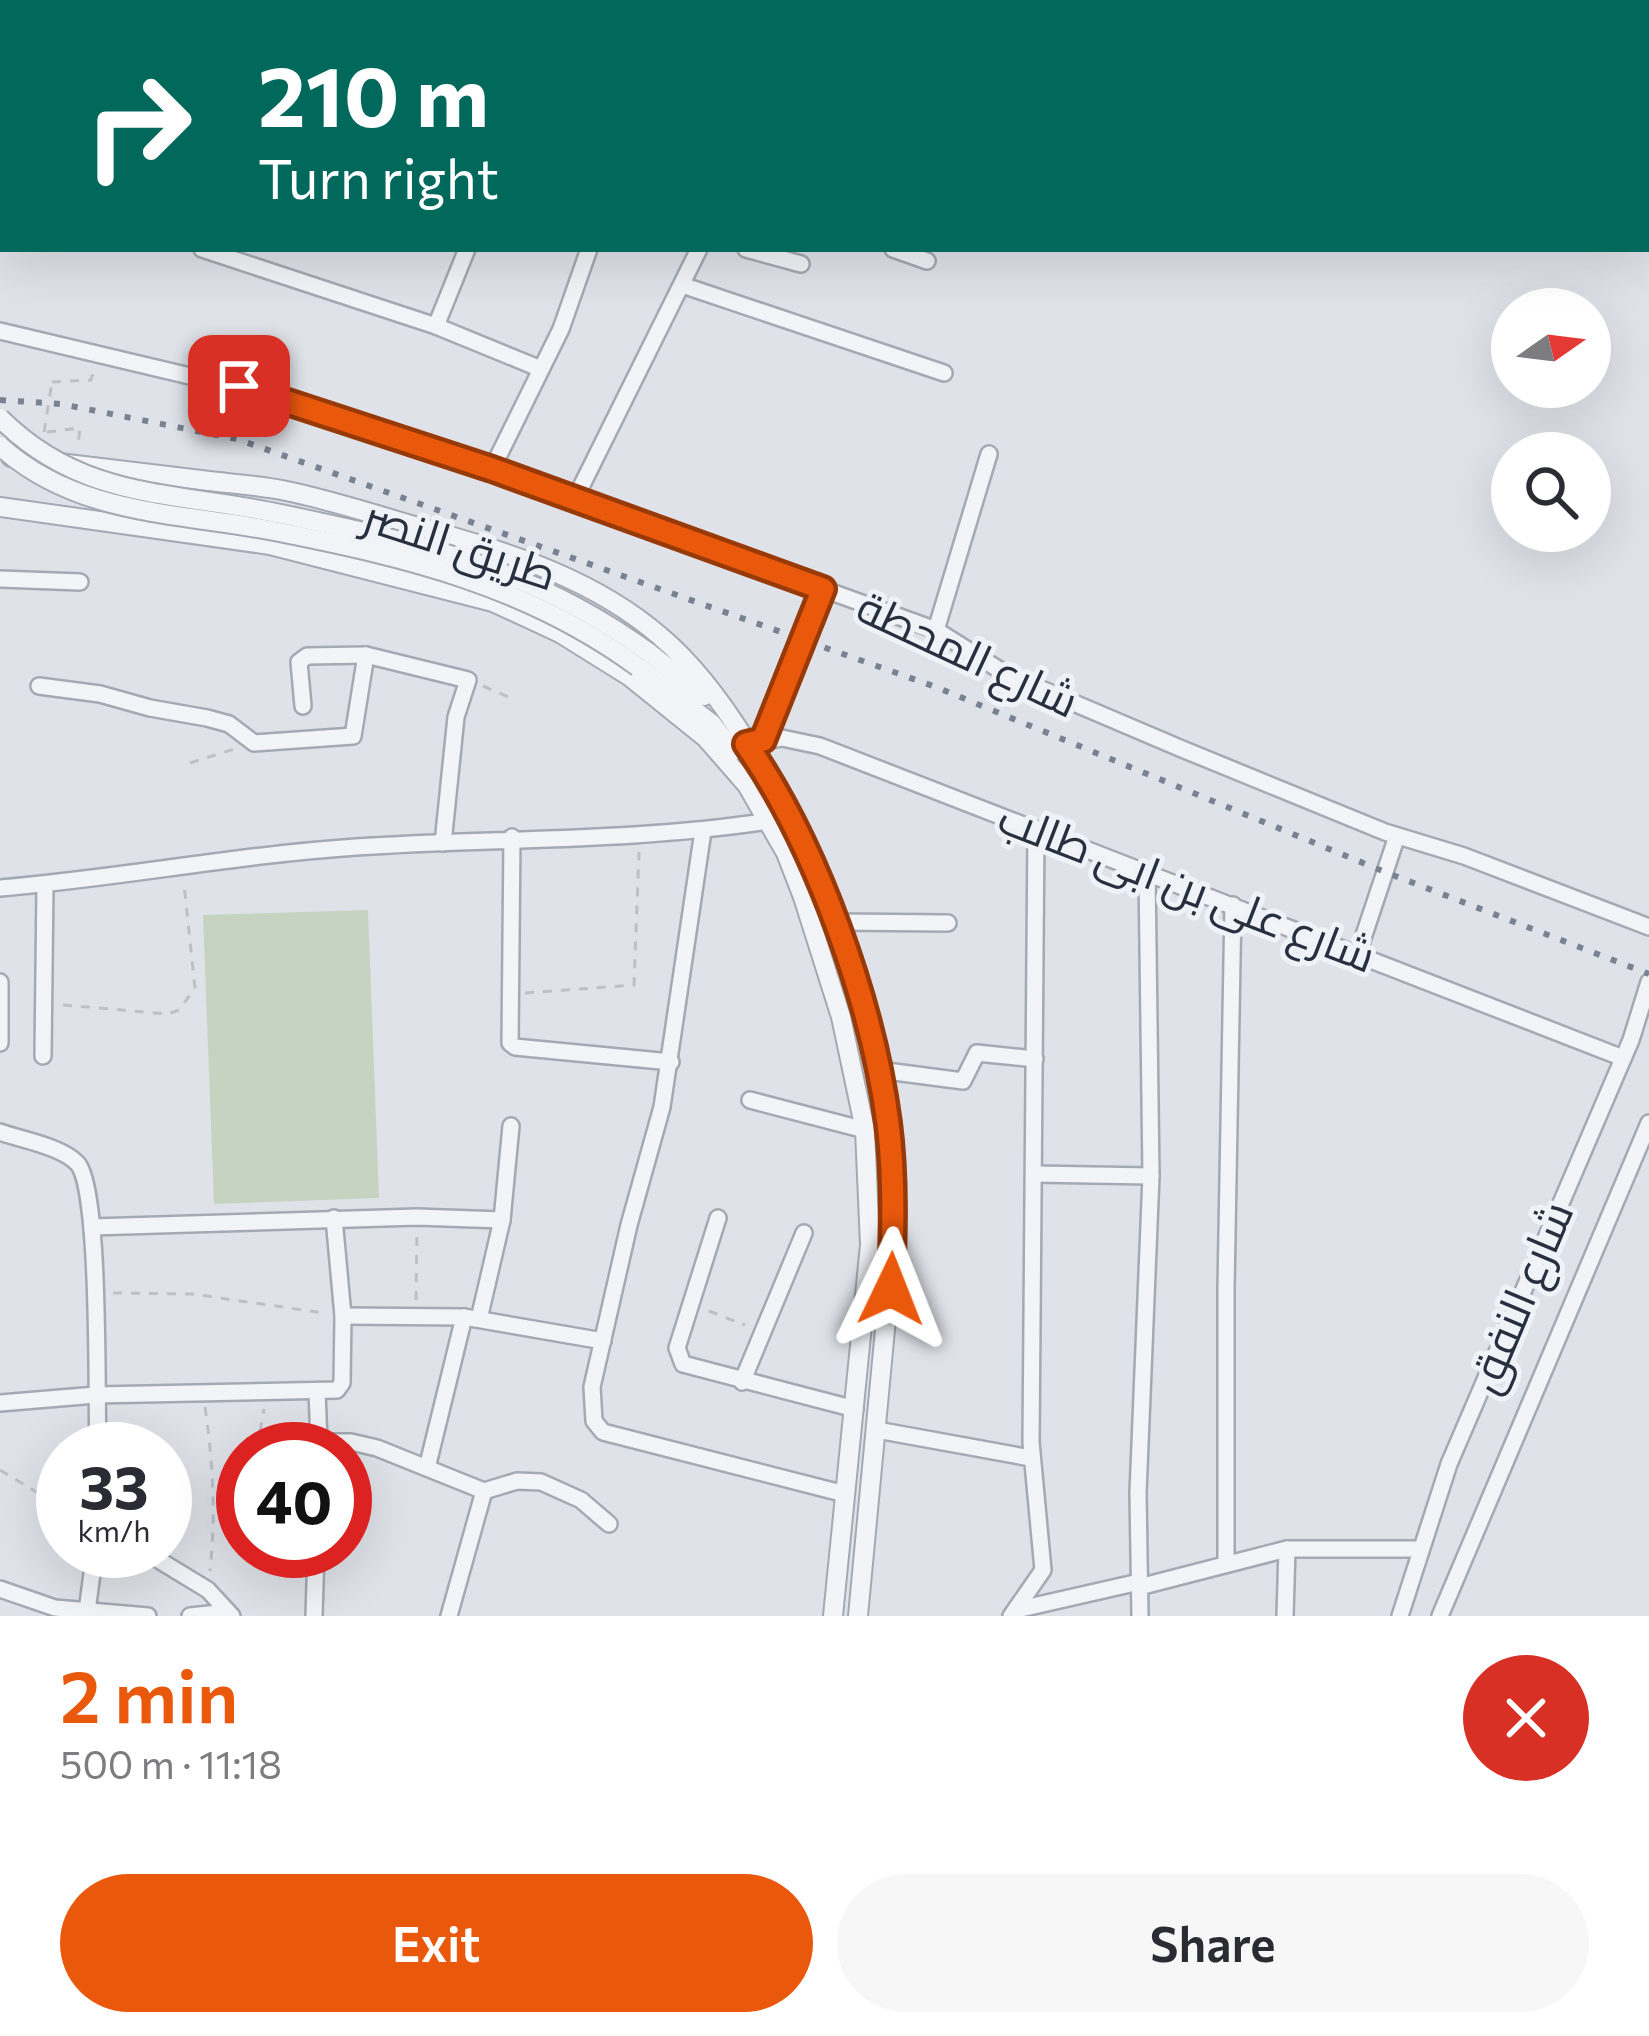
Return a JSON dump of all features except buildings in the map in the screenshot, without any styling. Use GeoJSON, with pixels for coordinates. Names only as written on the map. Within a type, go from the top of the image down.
{"type":"FeatureCollection","features":[{"type":"Feature","properties":{"kind":"street"},"geometry":{"type":"LineString","coordinates":[[211,252],[436,326],[541,369]]}},
{"type":"Feature","properties":{"kind":"street"},"geometry":{"type":"LineString","coordinates":[[436,326],[466,252]]}},
{"type":"Feature","properties":{"kind":"street"},"geometry":{"type":"LineString","coordinates":[[492,469],[561,329],[589,252]]}},
{"type":"Feature","properties":{"kind":"street"},"geometry":{"type":"LineString","coordinates":[[575,499],[698,252]]}},
{"type":"Feature","properties":{"kind":"street"},"geometry":{"type":"LineString","coordinates":[[757,252],[801,264]]}},
{"type":"Feature","properties":{"kind":"street"},"geometry":{"type":"LineString","coordinates":[[902,252],[927,261]]}},
{"type":"Feature","properties":{"kind":"street"},"geometry":{"type":"LineString","coordinates":[[682,285],[944,373]]}},
{"type":"Feature","properties":{"kind":"street","name":"شارع المحطة"},"geometry":{"type":"LineString","coordinates":[[0,331],[259,392],[492,469],[936,630],[1022,682],[1397,836],[1464,856],[1649,927]]}},
{"type":"Feature","properties":{"kind":"street"},"geometry":{"type":"LineString","coordinates":[[0,418],[45,455],[114,487],[280,514],[434,550],[510,573],[582,608],[712,724],[742,765],[769,821],[703,831],[512,838],[182,864],[0,888]]}},
{"type":"Feature","properties":{"kind":"street"},"geometry":{"type":"LineString","coordinates":[[0,446],[44,479],[109,505],[277,532],[486,584],[643,659],[722,710]]}},
{"type":"Feature","properties":{"kind":"street"},"geometry":{"type":"LineString","coordinates":[[936,630],[989,454]]}},
{"type":"Feature","properties":{"kind":"street","name":"طريق النصر"},"geometry":{"type":"LineString","coordinates":[[0,455],[292,492],[512,554],[574,581],[640,620],[682,657],[722,710],[755,742],[836,922],[879,1070],[888,1124],[894,1234],[858,1616]]}},
{"type":"Feature","properties":{"kind":"street","name":"طريق النصر"},"geometry":{"type":"LineString","coordinates":[[0,507],[269,545],[458,590],[527,615],[628,676],[706,737],[747,785],[803,897],[841,1017],[865,1130],[870,1246],[833,1616]]}},
{"type":"Feature","properties":{"kind":"street"},"geometry":{"type":"LineString","coordinates":[[0,579],[80,582]]}},
{"type":"Feature","properties":{"kind":"street"},"geometry":{"type":"LineString","coordinates":[[755,742],[823,589]]}},
{"type":"Feature","properties":{"kind":"street"},"geometry":{"type":"LineString","coordinates":[[39,686],[207,718],[229,724],[254,742],[346,740],[353,736],[366,655]]}},
{"type":"Feature","properties":{"kind":"street"},"geometry":{"type":"LineString","coordinates":[[303,706],[299,662],[307,656],[366,655],[468,680],[456,717],[443,843]]}},
{"type":"Feature","properties":{"kind":"street","name":"شارع على بن ابى طالب"},"geometry":{"type":"LineString","coordinates":[[755,742],[782,738],[820,746],[1623,1058]]}},
{"type":"Feature","properties":{"kind":"street"},"geometry":{"type":"LineString","coordinates":[[1013,1613],[1043,1570],[1031,1458],[1036,830]]}},
{"type":"Feature","properties":{"kind":"street"},"geometry":{"type":"LineString","coordinates":[[703,831],[670,1061],[592,1387],[594,1421],[603,1432],[845,1494]]}},
{"type":"Feature","properties":{"kind":"street"},"geometry":{"type":"LineString","coordinates":[[1358,953],[1397,836]]}},
{"type":"Feature","properties":{"kind":"street"},"geometry":{"type":"LineString","coordinates":[[512,838],[512,1046],[670,1061]]}},
{"type":"Feature","properties":{"kind":"street"},"geometry":{"type":"LineString","coordinates":[[1140,1616],[1138,1493],[1151,1176],[1147,872]]}},
{"type":"Feature","properties":{"kind":"street"},"geometry":{"type":"LineString","coordinates":[[43,1056],[45,884]]}},
{"type":"Feature","properties":{"kind":"street"},"geometry":{"type":"LineString","coordinates":[[1226,1562],[1233,905]]}},
{"type":"Feature","properties":{"kind":"street"},"geometry":{"type":"LineString","coordinates":[[836,922],[948,923]]}},
{"type":"Feature","properties":{"kind":"street"},"geometry":{"type":"LineString","coordinates":[[0,982],[1,1031]]}},
{"type":"Feature","properties":{"kind":"street","name":"شارع النفق"},"geometry":{"type":"LineString","coordinates":[[1400,1616],[1449,1464],[1623,1058],[1649,982]]}},
{"type":"Feature","properties":{"kind":"street"},"geometry":{"type":"LineString","coordinates":[[1630,1040],[1649,1047]]}},
{"type":"Feature","properties":{"kind":"street"},"geometry":{"type":"LineString","coordinates":[[879,1070],[962,1081],[977,1053],[1034,1059]]}},
{"type":"Feature","properties":{"kind":"street"},"geometry":{"type":"LineString","coordinates":[[750,1100],[865,1130]]}},
{"type":"Feature","properties":{"kind":"street","name":"شارع النفق"},"geometry":{"type":"LineString","coordinates":[[1440,1616],[1649,1124]]}},
{"type":"Feature","properties":{"kind":"street"},"geometry":{"type":"LineString","coordinates":[[427,1468],[502,1220],[511,1126]]}},
{"type":"Feature","properties":{"kind":"street"},"geometry":{"type":"LineString","coordinates":[[0,1132],[80,1165],[84,1173],[92,1228],[97,1422]]}},
{"type":"Feature","properties":{"kind":"street"},"geometry":{"type":"LineString","coordinates":[[1034,1174],[1151,1176]]}},
{"type":"Feature","properties":{"kind":"street"},"geometry":{"type":"LineString","coordinates":[[92,1228],[334,1218],[502,1220]]}},
{"type":"Feature","properties":{"kind":"street"},"geometry":{"type":"LineString","coordinates":[[0,1403],[96,1395],[317,1392],[341,1386],[344,1316],[334,1218]]}},
{"type":"Feature","properties":{"kind":"street"},"geometry":{"type":"LineString","coordinates":[[718,1218],[677,1348],[683,1364],[855,1409]]}},
{"type":"Feature","properties":{"kind":"street"},"geometry":{"type":"LineString","coordinates":[[742,1382],[804,1233]]}},
{"type":"Feature","properties":{"kind":"street"},"geometry":{"type":"LineString","coordinates":[[344,1316],[471,1318],[602,1341]]}},
{"type":"Feature","properties":{"kind":"street"},"geometry":{"type":"LineString","coordinates":[[317,1392],[318,1422]]}},
{"type":"Feature","properties":{"kind":"street"},"geometry":{"type":"LineString","coordinates":[[877,1430],[1031,1458]]}},
{"type":"Feature","properties":{"kind":"street"},"geometry":{"type":"LineString","coordinates":[[372,1447],[484,1491],[517,1480],[541,1482],[581,1500],[609,1524]]}},
{"type":"Feature","properties":{"kind":"street"},"geometry":{"type":"LineString","coordinates":[[449,1616],[484,1491]]}},
{"type":"Feature","properties":{"kind":"street"},"geometry":{"type":"LineString","coordinates":[[1285,1616],[1287,1549]]}},
{"type":"Feature","properties":{"kind":"street"},"geometry":{"type":"LineString","coordinates":[[1013,1613],[1287,1549],[1419,1549]]}},
{"type":"Feature","properties":{"kind":"street"},"geometry":{"type":"LineString","coordinates":[[87,1611],[91,1578]]}},
{"type":"Feature","properties":{"kind":"street"},"geometry":{"type":"LineString","coordinates":[[188,1578],[208,1590],[230,1614]]}},
{"type":"Feature","properties":{"kind":"street"},"geometry":{"type":"LineString","coordinates":[[314,1616],[315,1578]]}},
{"type":"Feature","properties":{"kind":"street"},"geometry":{"type":"LineString","coordinates":[[0,1589],[55,1608],[148,1616]]}},
{"type":"Feature","properties":{"kind":"street"},"geometry":{"type":"LineString","coordinates":[[190,1616],[230,1614]]}},
{"type":"Feature","properties":{"kind":"path"},"geometry":{"type":"LineString","coordinates":[[80,428],[44,432],[52,382],[91,380]]}},
{"type":"Feature","properties":{"kind":"path"},"geometry":{"type":"LineString","coordinates":[[468,680],[509,697]]}},
{"type":"Feature","properties":{"kind":"path"},"geometry":{"type":"LineString","coordinates":[[190,764],[254,742]]}},
{"type":"Feature","properties":{"kind":"path"},"geometry":{"type":"LineString","coordinates":[[512,993],[634,985],[640,832]]}},
{"type":"Feature","properties":{"kind":"path"},"geometry":{"type":"LineString","coordinates":[[43,1005],[168,1014],[186,1002],[194,988],[182,864]]}},
{"type":"Feature","properties":{"kind":"path"},"geometry":{"type":"LineString","coordinates":[[416,1314],[417,1217]]}},
{"type":"Feature","properties":{"kind":"path"},"geometry":{"type":"LineString","coordinates":[[94,1293],[192,1294],[344,1316]]}},
{"type":"Feature","properties":{"kind":"path"},"geometry":{"type":"LineString","coordinates":[[691,1304],[763,1332]]}},
{"type":"Feature","properties":{"kind":"path"},"geometry":{"type":"LineString","coordinates":[[262,1422],[267,1393]]}},
{"type":"Feature","properties":{"kind":"path"},"geometry":{"type":"LineString","coordinates":[[203,1394],[213,1460],[214,1533],[208,1590]]}},
{"type":"Feature","properties":{"kind":"path"},"geometry":{"type":"LineString","coordinates":[[0,1469],[36,1491]]}},
{"type":"Feature","properties":{"kind":"green space"},"geometry":{"type":"Polygon","coordinates":[[[368,910],[379,1198],[214,1204],[203,915],[368,910]]]}},
{"type":"Feature","properties":{"kind":"railway"},"geometry":{"type":"LineString","coordinates":[[0,400],[61,404],[237,439],[936,687],[1385,872],[1649,974]]}},
{"type":"Feature","properties":{"kind":"route"},"geometry":{"type":"LineString","coordinates":[[239,386],[492,469],[823,589],[763,740],[746,744],[796,832],[836,922],[879,1070],[893,1179],[891,1289]]}}]}
